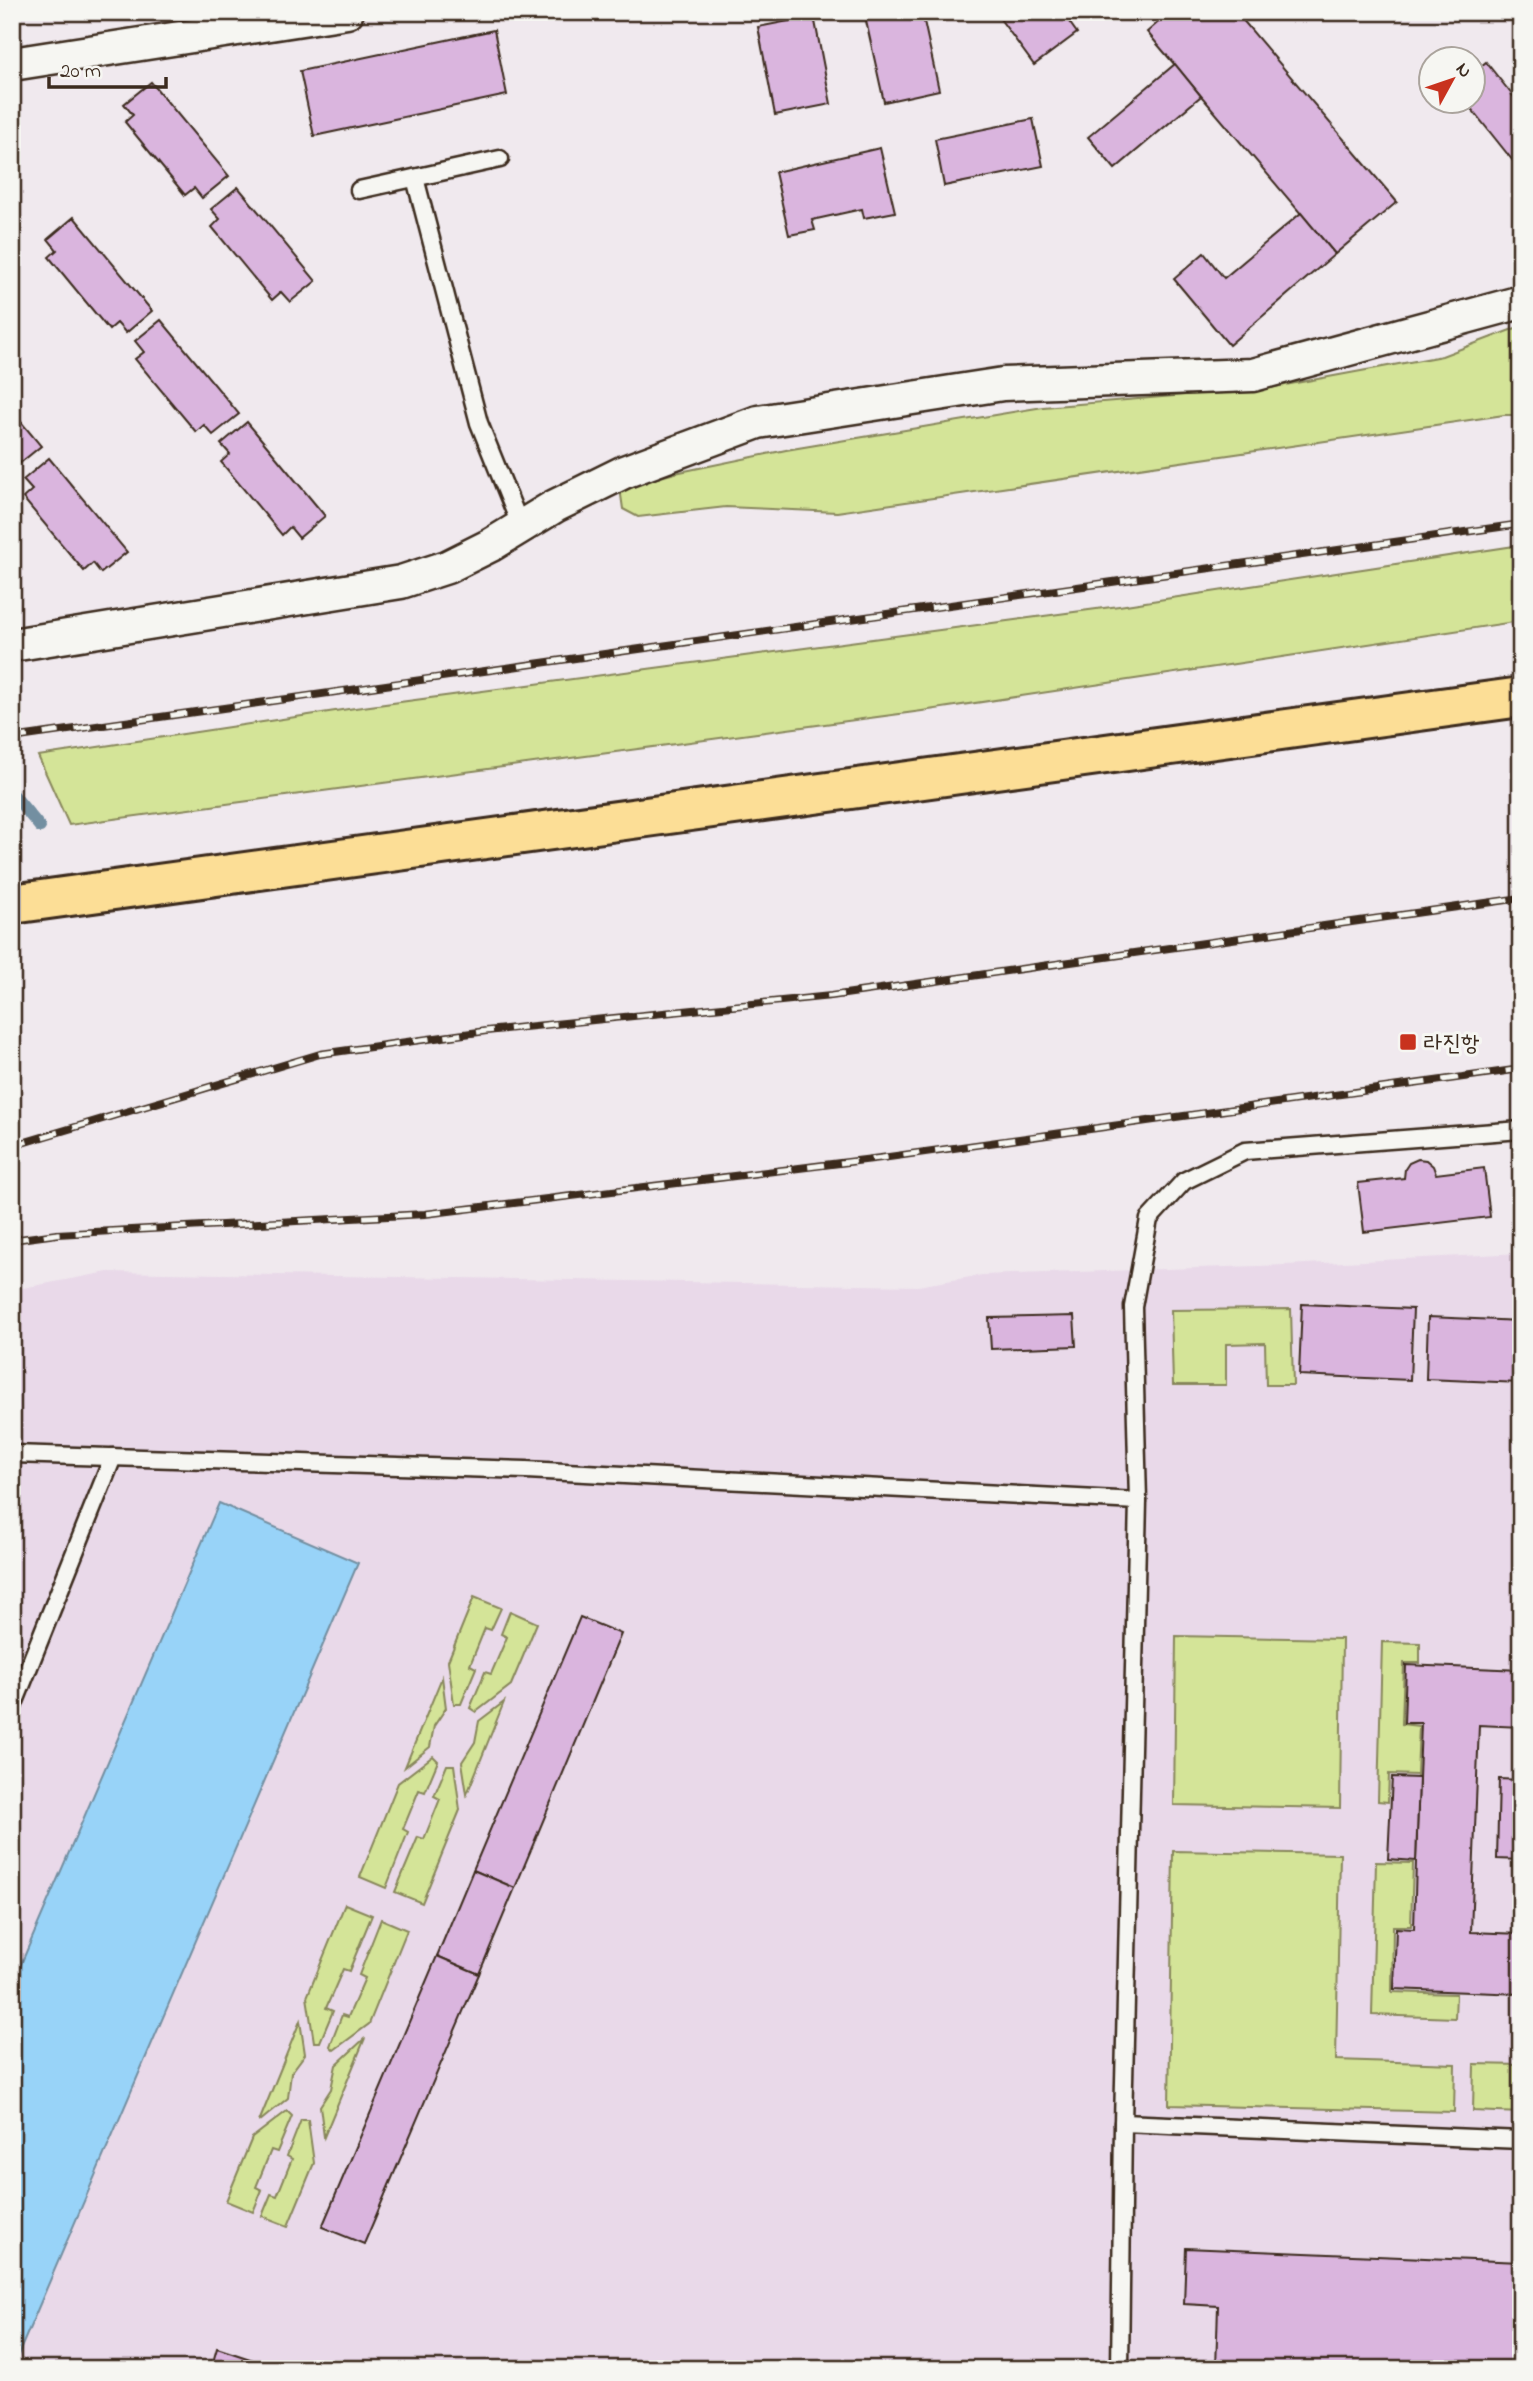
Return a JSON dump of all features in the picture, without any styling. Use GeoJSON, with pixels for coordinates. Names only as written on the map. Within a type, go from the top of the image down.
{"type":"FeatureCollection","features":[{"type":"Feature","properties":{"kind":"highway"},"geometry":{"type":"LineString","coordinates":[[14,905],[1521,697]]}},
{"type":"Feature","properties":{"kind":"street"},"geometry":{"type":"LineString","coordinates":[[12,64],[347,12]]}},
{"type":"Feature","properties":{"kind":"street"},"geometry":{"type":"LineString","coordinates":[[12,645],[401,582],[447,567],[555,506],[624,472],[758,422],[1003,384],[1254,375],[1521,302]]}},
{"type":"Feature","properties":{"kind":"lane"},"geometry":{"type":"LineString","coordinates":[[359,190],[500,159]]}},
{"type":"Feature","properties":{"kind":"lane"},"geometry":{"type":"LineString","coordinates":[[415,178],[479,424],[521,527]]}},
{"type":"Feature","properties":{"kind":"lane"},"geometry":{"type":"LineString","coordinates":[[1121,2369],[1123,2123],[1138,1501],[1133,1307],[1149,1219],[1184,1181],[1245,1151],[1521,1130]]}},
{"type":"Feature","properties":{"kind":"lane"},"geometry":{"type":"LineString","coordinates":[[12,1454],[526,1470],[1138,1501]]}},
{"type":"Feature","properties":{"kind":"lane"},"geometry":{"type":"LineString","coordinates":[[12,1709],[113,1457]]}},
{"type":"Feature","properties":{"kind":"lane"},"geometry":{"type":"LineString","coordinates":[[1123,2123],[1521,2140]]}},
{"type":"Feature","properties":{"kind":"shaded area"},"geometry":{"type":"Polygon","coordinates":[[[1521,1253],[1521,2369],[12,2369],[12,1290],[108,1272],[918,1286],[982,1275],[1285,1265],[1521,1253]]]}},
{"type":"Feature","properties":{"kind":"green space"},"geometry":{"type":"Polygon","coordinates":[[[1521,326],[1521,415],[1504,415],[837,512],[726,507],[638,517],[623,509],[620,488],[675,473],[786,450],[1043,407],[1269,388],[1442,356],[1521,326]]]}},
{"type":"Feature","properties":{"kind":"green space"},"geometry":{"type":"Polygon","coordinates":[[[1521,545],[1521,621],[922,711],[69,825],[38,756],[355,708],[1119,606],[1521,545]]]}},
{"type":"Feature","properties":{"kind":"green space"},"geometry":{"type":"Polygon","coordinates":[[[1291,1309],[1293,1385],[1266,1385],[1265,1343],[1226,1344],[1226,1385],[1173,1385],[1171,1310],[1291,1309]]]}},
{"type":"Feature","properties":{"kind":"green space"},"geometry":{"type":"Polygon","coordinates":[[[474,1597],[501,1608],[491,1630],[485,1628],[470,1665],[476,1668],[461,1704],[454,1704],[448,1661],[474,1597]]]}},
{"type":"Feature","properties":{"kind":"green space"},"geometry":{"type":"Polygon","coordinates":[[[510,1611],[537,1623],[511,1685],[476,1712],[470,1708],[485,1672],[491,1674],[507,1637],[501,1634],[510,1611]]]}},
{"type":"Feature","properties":{"kind":"green space"},"geometry":{"type":"Polygon","coordinates":[[[1176,1636],[1342,1639],[1340,1808],[1174,1805],[1176,1636]]]}},
{"type":"Feature","properties":{"kind":"green space"},"geometry":{"type":"Polygon","coordinates":[[[1382,1642],[1420,1643],[1420,1663],[1404,1663],[1402,1724],[1419,1726],[1417,1775],[1389,1774],[1388,1802],[1378,1801],[1382,1642]]]}},
{"type":"Feature","properties":{"kind":"green space"},"geometry":{"type":"Polygon","coordinates":[[[442,1677],[446,1708],[434,1726],[430,1747],[405,1767],[442,1677]]]}},
{"type":"Feature","properties":{"kind":"green space"},"geometry":{"type":"Polygon","coordinates":[[[504,1702],[467,1794],[462,1762],[475,1742],[479,1721],[504,1702]]]}},
{"type":"Feature","properties":{"kind":"green space"},"geometry":{"type":"Polygon","coordinates":[[[433,1756],[438,1761],[425,1792],[419,1790],[403,1829],[408,1832],[386,1888],[360,1877],[398,1783],[433,1756]]]}},
{"type":"Feature","properties":{"kind":"green space"},"geometry":{"type":"Polygon","coordinates":[[[447,1765],[454,1765],[460,1810],[422,1903],[395,1892],[418,1837],[424,1839],[440,1799],[434,1796],[447,1765]]]}},
{"type":"Feature","properties":{"kind":"green space"},"geometry":{"type":"Polygon","coordinates":[[[1173,1851],[1340,1854],[1336,2060],[1455,2064],[1454,2112],[1169,2105],[1173,1851]]]}},
{"type":"Feature","properties":{"kind":"green space"},"geometry":{"type":"Polygon","coordinates":[[[1376,1862],[1413,1863],[1411,1926],[1393,1926],[1392,1992],[1456,1994],[1455,2018],[1372,2015],[1376,1862]]]}},
{"type":"Feature","properties":{"kind":"green space"},"geometry":{"type":"Polygon","coordinates":[[[345,1904],[372,1915],[349,1971],[343,1969],[326,2008],[333,2011],[320,2042],[314,2042],[307,1997],[345,1904]]]}},
{"type":"Feature","properties":{"kind":"green space"},"geometry":{"type":"Polygon","coordinates":[[[381,1919],[407,1930],[369,2024],[334,2050],[330,2046],[342,2015],[348,2017],[365,1978],[359,1975],[381,1919]]]}},
{"type":"Feature","properties":{"kind":"green space"},"geometry":{"type":"Polygon","coordinates":[[[300,2021],[305,2054],[291,2073],[288,2098],[259,2122],[300,2021]]]}},
{"type":"Feature","properties":{"kind":"green space"},"geometry":{"type":"Polygon","coordinates":[[[365,2038],[324,2137],[320,2106],[331,2089],[336,2065],[365,2038]]]}},
{"type":"Feature","properties":{"kind":"green space"},"geometry":{"type":"Polygon","coordinates":[[[1474,2064],[1521,2065],[1521,2113],[1473,2111],[1474,2064]]]}},
{"type":"Feature","properties":{"kind":"green space"},"geometry":{"type":"Polygon","coordinates":[[[287,2111],[292,2116],[277,2152],[271,2150],[256,2187],[262,2190],[253,2212],[226,2201],[252,2138],[287,2111]]]}},
{"type":"Feature","properties":{"kind":"green space"},"geometry":{"type":"Polygon","coordinates":[[[301,2120],[308,2120],[314,2163],[288,2226],[262,2216],[271,2194],[277,2196],[292,2159],[287,2156],[301,2120]]]}},
{"type":"Feature","properties":{"kind":"water"},"geometry":{"type":"Polygon","coordinates":[[[219,1503],[358,1563],[12,2369],[12,1985],[219,1503]]]}},
{"type":"Feature","properties":{"kind":"building"},"geometry":{"type":"Polygon","coordinates":[[[864,12],[922,12],[939,90],[884,102],[864,12]]]}},
{"type":"Feature","properties":{"kind":"building"},"geometry":{"type":"Polygon","coordinates":[[[995,12],[1062,12],[1077,33],[1034,65],[995,12]]]}},
{"type":"Feature","properties":{"kind":"building"},"geometry":{"type":"Polygon","coordinates":[[[1170,12],[1236,12],[1397,202],[1335,254],[1147,32],[1170,12]]]}},
{"type":"Feature","properties":{"kind":"building"},"geometry":{"type":"Polygon","coordinates":[[[814,16],[831,104],[775,115],[758,27],[814,16]]]}},
{"type":"Feature","properties":{"kind":"building"},"geometry":{"type":"Polygon","coordinates":[[[494,30],[507,95],[314,136],[300,71],[494,30]]]}},
{"type":"Feature","properties":{"kind":"building"},"geometry":{"type":"Polygon","coordinates":[[[1175,64],[1201,96],[1115,169],[1088,137],[1175,64]]]}},
{"type":"Feature","properties":{"kind":"building"},"geometry":{"type":"Polygon","coordinates":[[[1488,65],[1521,106],[1521,171],[1477,116],[1488,116],[1488,65]]]}},
{"type":"Feature","properties":{"kind":"building"},"geometry":{"type":"Polygon","coordinates":[[[151,82],[229,176],[202,198],[194,188],[185,195],[125,122],[133,115],[124,104],[151,82]]]}},
{"type":"Feature","properties":{"kind":"building"},"geometry":{"type":"Polygon","coordinates":[[[1033,119],[1043,166],[944,186],[935,139],[1033,119]]]}},
{"type":"Feature","properties":{"kind":"building"},"geometry":{"type":"Polygon","coordinates":[[[880,148],[895,212],[864,218],[862,209],[812,220],[815,230],[789,235],[775,172],[880,148]]]}},
{"type":"Feature","properties":{"kind":"building"},"geometry":{"type":"Polygon","coordinates":[[[238,187],[316,281],[290,302],[281,292],[272,300],[212,227],[220,219],[211,209],[238,187]]]}},
{"type":"Feature","properties":{"kind":"building"},"geometry":{"type":"Polygon","coordinates":[[[1301,213],[1335,254],[1229,345],[1174,279],[1204,253],[1224,278],[1301,213]]]}},
{"type":"Feature","properties":{"kind":"building"},"geometry":{"type":"Polygon","coordinates":[[[74,217],[152,311],[126,333],[117,323],[109,330],[49,257],[57,250],[48,239],[74,217]]]}},
{"type":"Feature","properties":{"kind":"building"},"geometry":{"type":"Polygon","coordinates":[[[161,320],[239,414],[213,435],[204,425],[196,432],[135,359],[144,352],[135,341],[161,320]]]}},
{"type":"Feature","properties":{"kind":"building"},"geometry":{"type":"Polygon","coordinates":[[[12,411],[41,446],[14,468],[12,465],[12,411]]]}},
{"type":"Feature","properties":{"kind":"building"},"geometry":{"type":"Polygon","coordinates":[[[247,422],[325,516],[299,538],[290,527],[282,535],[221,462],[230,454],[221,444],[247,422]]]}},
{"type":"Feature","properties":{"kind":"building"},"geometry":{"type":"Polygon","coordinates":[[[49,458],[127,552],[101,573],[93,563],[84,571],[23,498],[32,490],[23,480],[49,458]]]}},
{"type":"Feature","properties":{"kind":"building"},"geometry":{"type":"Polygon","coordinates":[[[1418,1159],[1426,1160],[1433,1166],[1436,1174],[1484,1168],[1490,1217],[1364,1232],[1358,1183],[1404,1178],[1409,1163],[1418,1159]]]}},
{"type":"Feature","properties":{"kind":"building"},"geometry":{"type":"Polygon","coordinates":[[[1302,1304],[1413,1309],[1410,1380],[1299,1375],[1302,1304]]]}},
{"type":"Feature","properties":{"kind":"building"},"geometry":{"type":"Polygon","coordinates":[[[1074,1316],[1076,1346],[991,1349],[989,1318],[1074,1316]]]}},
{"type":"Feature","properties":{"kind":"building"},"geometry":{"type":"Polygon","coordinates":[[[1428,1317],[1521,1321],[1521,1383],[1426,1379],[1428,1317]]]}},
{"type":"Feature","properties":{"kind":"building"},"geometry":{"type":"Polygon","coordinates":[[[580,1617],[621,1634],[515,1888],[473,1870],[580,1617]]]}},
{"type":"Feature","properties":{"kind":"building"},"geometry":{"type":"Polygon","coordinates":[[[1406,1665],[1521,1670],[1521,1727],[1479,1725],[1471,1932],[1521,1934],[1521,1994],[1394,1989],[1396,1928],[1414,1929],[1421,1723],[1404,1723],[1406,1665]]]}},
{"type":"Feature","properties":{"kind":"building"},"geometry":{"type":"Polygon","coordinates":[[[1392,1777],[1419,1778],[1416,1861],[1388,1859],[1392,1777]]]}},
{"type":"Feature","properties":{"kind":"building"},"geometry":{"type":"Polygon","coordinates":[[[1499,1779],[1521,1780],[1521,1860],[1497,1859],[1499,1779]]]}},
{"type":"Feature","properties":{"kind":"building"},"geometry":{"type":"Polygon","coordinates":[[[473,1870],[515,1888],[479,1974],[437,1956],[473,1870]]]}},
{"type":"Feature","properties":{"kind":"building"},"geometry":{"type":"Polygon","coordinates":[[[437,1956],[479,1974],[364,2244],[322,2227],[437,1956]]]}},
{"type":"Feature","properties":{"kind":"building"},"geometry":{"type":"Polygon","coordinates":[[[1186,2248],[1521,2262],[1521,2369],[1216,2369],[1218,2306],[1184,2304],[1186,2248]]]}},
{"type":"Feature","properties":{"kind":"building"},"geometry":{"type":"Polygon","coordinates":[[[217,2348],[265,2364],[263,2369],[211,2369],[217,2348]]]}},
{"type":"Feature","properties":{"kind":"waterway"},"geometry":{"type":"LineString","coordinates":[[12,793],[40,827]]}},
{"type":"Feature","properties":{"kind":"railway"},"geometry":{"type":"LineString","coordinates":[[12,738],[1521,524]]}},
{"type":"Feature","properties":{"kind":"railway"},"geometry":{"type":"LineString","coordinates":[[12,1146],[320,1054],[486,1031],[831,996],[1521,898]]}},
{"type":"Feature","properties":{"kind":"railway"},"geometry":{"type":"LineString","coordinates":[[12,1240],[57,1234],[425,1214],[889,1157],[1521,1069]]}},
{"type":"Feature","properties":{"kind":"place","name":"라진항"},"geometry":{"type":"Point","coordinates":[1408,1042]}}]}
